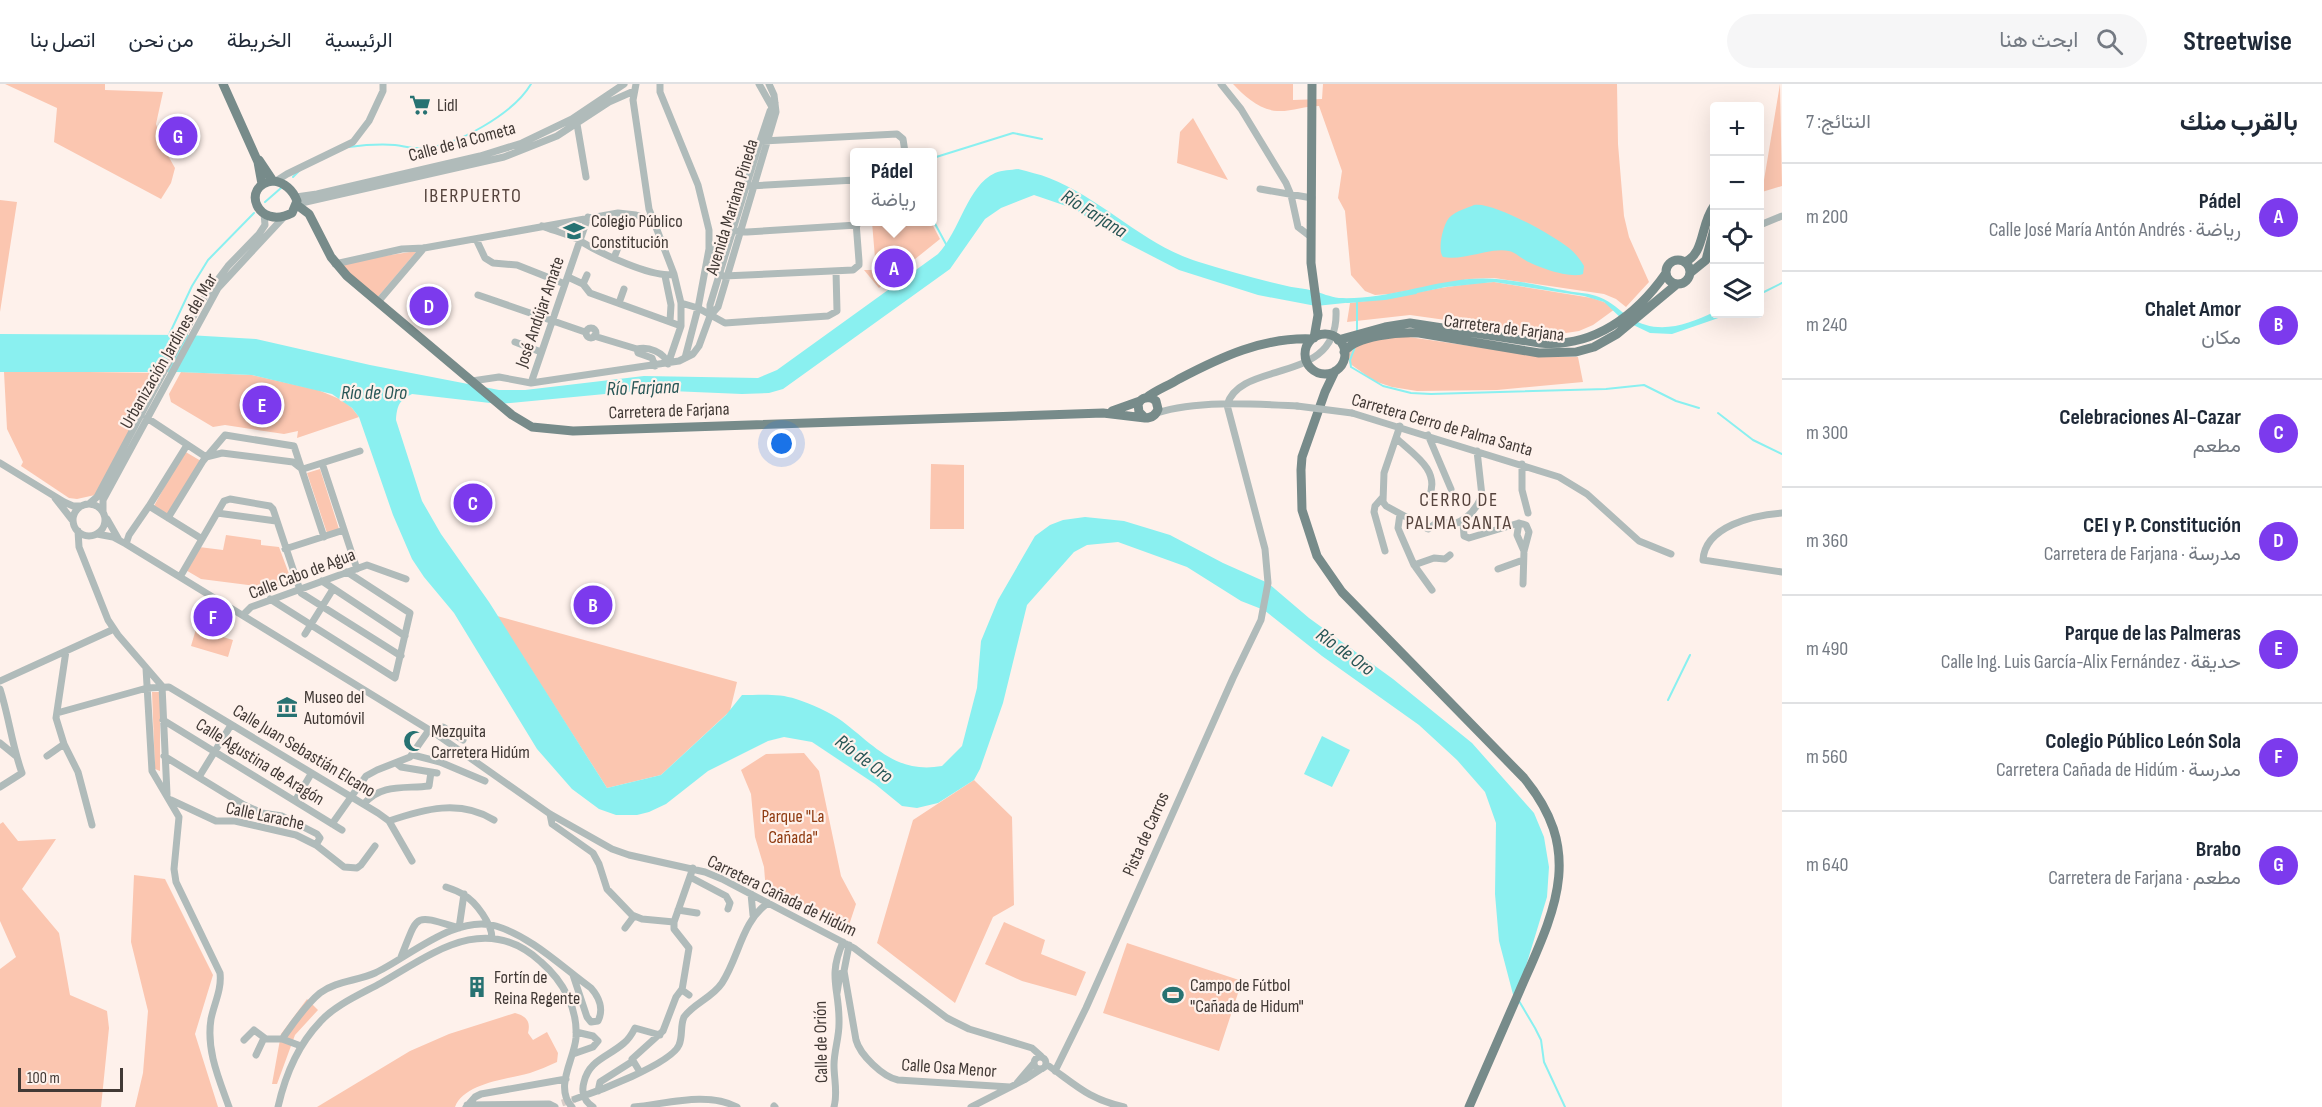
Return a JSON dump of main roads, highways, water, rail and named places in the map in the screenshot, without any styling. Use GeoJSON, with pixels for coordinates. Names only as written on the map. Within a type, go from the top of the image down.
{"type":"FeatureCollection","features":[{"type":"Feature","properties":{"kind":"main road"},"geometry":{"type":"LineString","coordinates":[[223,84],[256,156],[262,184]]}},
{"type":"Feature","properties":{"kind":"main road"},"geometry":{"type":"LineString","coordinates":[[1306,356],[1318,315],[1311,263],[1312,87]]}},
{"type":"Feature","properties":{"kind":"main road"},"geometry":{"type":"LineString","coordinates":[[256,156],[275,181],[288,187],[295,205],[282,219],[275,219],[264,213],[256,204],[256,192],[262,184],[275,181]]}},
{"type":"Feature","properties":{"kind":"main road","name":"Carretera de Farjana"},"geometry":{"type":"LineString","coordinates":[[295,205],[317,228],[335,264],[474,383],[532,427],[573,430],[1103,413],[1145,417]]}},
{"type":"Feature","properties":{"kind":"main road","name":"Carretera de Farjana"},"geometry":{"type":"LineString","coordinates":[[1635,314],[1666,273],[1667,266],[1672,261],[1685,262],[1698,251],[1703,226],[1712,210]]}},
{"type":"Feature","properties":{"kind":"main road"},"geometry":{"type":"LineString","coordinates":[[1703,226],[1710,226]]}},
{"type":"Feature","properties":{"kind":"main road","name":"Carretera de Farjana"},"geometry":{"type":"LineString","coordinates":[[1103,413],[1143,399],[1243,349],[1291,340],[1333,337],[1356,339],[1386,331],[1401,324],[1418,324],[1555,345],[1590,338],[1617,329],[1677,284],[1684,282],[1690,273],[1706,260],[1710,250]]}},
{"type":"Feature","properties":{"kind":"main road"},"geometry":{"type":"LineString","coordinates":[[1685,262],[1690,273]]}},
{"type":"Feature","properties":{"kind":"main road"},"geometry":{"type":"LineString","coordinates":[[1666,273],[1668,279],[1677,284]]}},
{"type":"Feature","properties":{"kind":"main road"},"geometry":{"type":"LineString","coordinates":[[1318,315],[1344,352],[1344,361],[1335,371],[1325,392],[1302,457],[1300,470],[1302,510],[1310,539],[1324,567],[1342,592],[1516,768],[1541,800],[1553,830],[1560,873],[1554,910],[1469,1107]]}},
{"type":"Feature","properties":{"kind":"main road","name":"Carretera de Farjana"},"geometry":{"type":"LineString","coordinates":[[1344,352],[1356,339]]}},
{"type":"Feature","properties":{"kind":"main road"},"geometry":{"type":"LineString","coordinates":[[1291,340],[1306,356],[1311,368],[1318,373],[1330,374],[1335,371]]}},
{"type":"Feature","properties":{"kind":"main road"},"geometry":{"type":"LineString","coordinates":[[1318,373],[1325,392]]}},
{"type":"Feature","properties":{"kind":"main road"},"geometry":{"type":"LineString","coordinates":[[1158,407],[1153,399],[1143,399],[1138,409],[1145,417],[1152,417],[1158,407],[1173,382]]}},
{"type":"Feature","properties":{"kind":"water","name":"Río de Oro"},"geometry":{"type":"Polygon","coordinates":[[[1018,169],[1069,187],[1160,245],[1199,262],[1336,297],[1356,298],[1389,294],[1453,281],[1481,278],[1519,282],[1595,296],[1608,301],[1640,323],[1650,326],[1672,327],[1710,314],[1710,318],[1718,318],[1672,334],[1650,333],[1623,320],[1604,302],[1584,296],[1494,282],[1446,287],[1393,298],[1316,306],[1258,295],[1179,270],[1117,238],[1075,209],[1034,195],[1001,208],[985,219],[950,269],[783,389],[769,393],[742,394],[647,390],[499,404],[412,394],[408,396],[400,404],[396,420],[422,501],[441,534],[489,602],[607,788],[661,775],[726,715],[742,695],[776,695],[802,701],[837,718],[887,756],[899,762],[912,766],[942,766],[962,746],[977,688],[981,641],[998,600],[1035,536],[1050,525],[1063,520],[1085,517],[1124,521],[1170,535],[1223,563],[1268,583],[1309,618],[1393,679],[1472,743],[1534,813],[1544,837],[1549,867],[1547,897],[1515,1002],[1499,941],[1495,894],[1496,823],[1485,792],[1457,760],[1419,725],[1322,656],[1264,610],[1241,601],[1187,567],[1118,542],[1087,545],[1074,552],[1027,605],[1003,703],[980,769],[974,780],[938,803],[917,808],[902,806],[875,784],[812,742],[784,737],[768,741],[708,771],[666,804],[649,812],[637,815],[616,815],[599,809],[572,789],[537,749],[454,613],[412,559],[393,515],[359,417],[352,408],[332,394],[252,375],[178,372],[0,372],[0,334],[188,335],[256,339],[370,365],[499,390],[525,390],[644,376],[758,378],[777,370],[938,254],[946,244],[977,188],[985,179],[1004,171],[1018,169]]]}},
{"type":"Feature","properties":{"kind":"water"},"geometry":{"type":"Polygon","coordinates":[[[1474,205],[1483,205],[1508,213],[1561,242],[1581,261],[1584,266],[1583,274],[1570,275],[1554,272],[1530,263],[1513,252],[1502,250],[1460,257],[1443,257],[1441,243],[1448,219],[1474,205]]]}},
{"type":"Feature","properties":{"kind":"water"},"geometry":{"type":"Polygon","coordinates":[[[1322,736],[1350,750],[1332,787],[1304,774],[1322,736]]]}},
{"type":"Feature","properties":{"kind":"waterway"},"geometry":{"type":"LineString","coordinates":[[349,147],[395,145],[419,148],[451,142],[498,117],[512,106],[531,84]]}},
{"type":"Feature","properties":{"kind":"waterway"},"geometry":{"type":"LineString","coordinates":[[937,157],[1013,133],[1042,139]]}},
{"type":"Feature","properties":{"kind":"waterway"},"geometry":{"type":"LineString","coordinates":[[293,177],[300,170]]}},
{"type":"Feature","properties":{"kind":"waterway"},"geometry":{"type":"LineString","coordinates":[[265,202],[281,188]]}},
{"type":"Feature","properties":{"kind":"waterway"},"geometry":{"type":"LineString","coordinates":[[168,337],[192,286],[208,260],[254,213]]}},
{"type":"Feature","properties":{"kind":"waterway"},"geometry":{"type":"LineString","coordinates":[[936,226],[947,246]]}},
{"type":"Feature","properties":{"kind":"waterway"},"geometry":{"type":"LineString","coordinates":[[1764,292],[1782,283]]}},
{"type":"Feature","properties":{"kind":"waterway","name":"Río Farjana"},"geometry":{"type":"LineString","coordinates":[[1347,302],[1385,299],[1416,293]]}},
{"type":"Feature","properties":{"kind":"waterway"},"geometry":{"type":"LineString","coordinates":[[1357,302],[1357,332]]}},
{"type":"Feature","properties":{"kind":"waterway"},"geometry":{"type":"LineString","coordinates":[[1355,347],[1350,360],[1351,367],[1383,386],[1411,393],[1606,389],[1644,385],[1676,401],[1699,408]]}},
{"type":"Feature","properties":{"kind":"waterway"},"geometry":{"type":"LineString","coordinates":[[1718,413],[1753,440],[1782,454]]}},
{"type":"Feature","properties":{"kind":"waterway"},"geometry":{"type":"LineString","coordinates":[[1668,700],[1690,655]]}},
{"type":"Feature","properties":{"kind":"waterway"},"geometry":{"type":"LineString","coordinates":[[1519,1001],[1541,1040],[1544,1062],[1565,1107]]}},
{"type":"Feature","properties":{"kind":"tunnel"},"geometry":{"type":"LineString","coordinates":[[562,1103],[575,1099]]}},
{"type":"Feature","properties":{"kind":"place","name":"Lidl"},"geometry":{"type":"Point","coordinates":[420,105]}},
{"type":"Feature","properties":{"kind":"place","name":"Brabo"},"geometry":{"type":"Point","coordinates":[178,136]}},
{"type":"Feature","properties":{"kind":"place","name":"Colegio Público Constitución"},"geometry":{"type":"Point","coordinates":[574,231]}},
{"type":"Feature","properties":{"kind":"place","name":"Pádel"},"geometry":{"type":"Point","coordinates":[894,268]}},
{"type":"Feature","properties":{"kind":"place","name":"CEI y P. Constitución"},"geometry":{"type":"Point","coordinates":[429,306]}},
{"type":"Feature","properties":{"kind":"place","name":"Parque de las Palmeras"},"geometry":{"type":"Point","coordinates":[262,405]}},
{"type":"Feature","properties":{"kind":"place","name":"Celebraciones Al-Cazar"},"geometry":{"type":"Point","coordinates":[473,503]}},
{"type":"Feature","properties":{"kind":"place","name":"Chalet Amor"},"geometry":{"type":"Point","coordinates":[593,605]}},
{"type":"Feature","properties":{"kind":"place","name":"Colegio Público León Sola"},"geometry":{"type":"Point","coordinates":[213,617]}},
{"type":"Feature","properties":{"kind":"place","name":"Museo del Automóvil"},"geometry":{"type":"Point","coordinates":[287,707]}},
{"type":"Feature","properties":{"kind":"place","name":"Mezquita Carretera Hidúm"},"geometry":{"type":"Point","coordinates":[414,741]}},
{"type":"Feature","properties":{"kind":"place","name":"Fortín de Reina Regente"},"geometry":{"type":"Point","coordinates":[477,987]}},
{"type":"Feature","properties":{"kind":"place","name":"Campo de Fútbol \"Cañada de Hidum\""},"geometry":{"type":"Point","coordinates":[1173,995]}},
{"type":"Feature","properties":{"kind":"district","name":"IBERPUERTO"},"geometry":{"type":"Point","coordinates":[473,196]}},
{"type":"Feature","properties":{"kind":"district","name":"CERRO DE PALMA SANTA"},"geometry":{"type":"Point","coordinates":[1459,512]}},
{"type":"Feature","properties":{"kind":"park label","name":"Parque \"La Cañada\""},"geometry":{"type":"Point","coordinates":[793,826]}}]}
